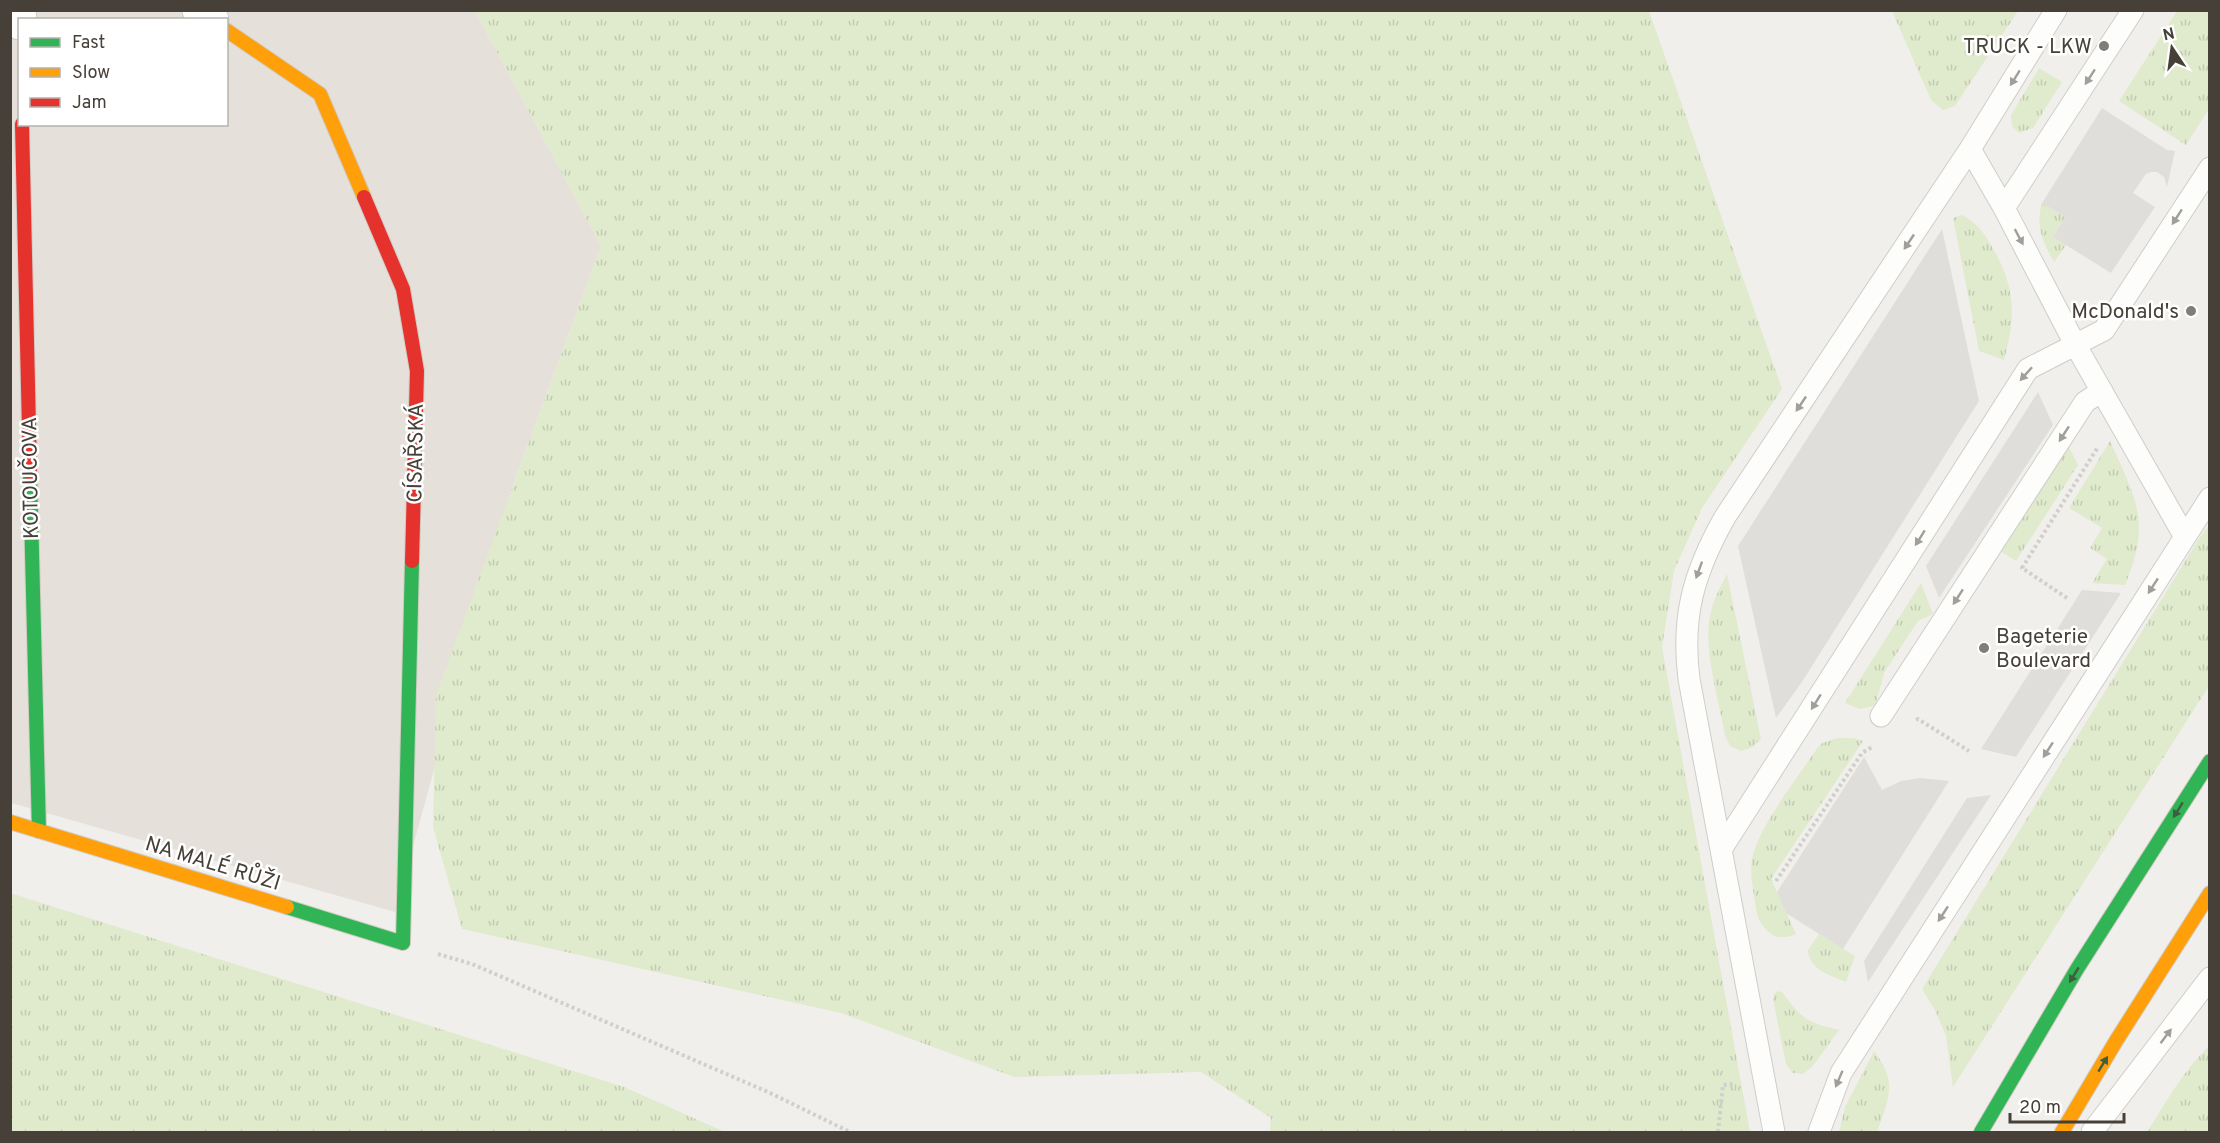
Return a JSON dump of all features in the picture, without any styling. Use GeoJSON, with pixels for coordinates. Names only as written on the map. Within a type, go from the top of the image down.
{"type":"FeatureCollection","features":[{"type":"Feature","properties":{"kind":"main road","name":"CÍSAŘSKÁ"},"geometry":{"type":"LineString","coordinates":[[228,31],[320,94],[403,289],[417,371],[403,943]]}},
{"type":"Feature","properties":{"kind":"main road","name":"KOTOUČOVA"},"geometry":{"type":"LineString","coordinates":[[22,126],[39,831]]}},
{"type":"Feature","properties":{"kind":"main road"},"geometry":{"type":"LineString","coordinates":[[1980,1132],[2077,969],[2210,761]]}},
{"type":"Feature","properties":{"kind":"main road","name":"NA MALÉ RŮŽI"},"geometry":{"type":"LineString","coordinates":[[10,822],[403,943]]}},
{"type":"Feature","properties":{"kind":"main road"},"geometry":{"type":"LineString","coordinates":[[2062,1132],[2116,1041],[2210,893]]}},
{"type":"Feature","properties":{"kind":"lane"},"geometry":{"type":"LineString","coordinates":[[1774,1132],[1686,655],[1686,629],[1690,602],[1709,545],[1725,517],[1970,149],[2056,10]]}},
{"type":"Feature","properties":{"kind":"lane"},"geometry":{"type":"LineString","coordinates":[[2004,208],[2133,10]]}},
{"type":"Feature","properties":{"kind":"lane"},"geometry":{"type":"LineString","coordinates":[[1970,149],[2004,208],[2076,346],[2185,537]]}},
{"type":"Feature","properties":{"kind":"lane"},"geometry":{"type":"LineString","coordinates":[[1722,848],[2028,369],[2104,330],[2210,168]]}},
{"type":"Feature","properties":{"kind":"lane"},"geometry":{"type":"LineString","coordinates":[[1881,716],[2085,402],[2102,391]]}},
{"type":"Feature","properties":{"kind":"lane"},"geometry":{"type":"LineString","coordinates":[[1819,1132],[1842,1072],[2210,498]]}},
{"type":"Feature","properties":{"kind":"lane"},"geometry":{"type":"LineString","coordinates":[[2092,1132],[2210,978]]}},
{"type":"Feature","properties":{"kind":"path"},"geometry":{"type":"LineString","coordinates":[[2067,598],[2022,568],[2098,448],[2093,439]]}},
{"type":"Feature","properties":{"kind":"path"},"geometry":{"type":"LineString","coordinates":[[1910,724],[1918,719],[1970,751]]}},
{"type":"Feature","properties":{"kind":"path"},"geometry":{"type":"LineString","coordinates":[[1776,881],[1862,753],[1872,747]]}},
{"type":"Feature","properties":{"kind":"path"},"geometry":{"type":"LineString","coordinates":[[403,943],[472,964],[768,1092],[850,1132]]}},
{"type":"Feature","properties":{"kind":"path"},"geometry":{"type":"LineString","coordinates":[[1718,1132],[1723,1085],[1765,1079]]}},
{"type":"Feature","properties":{"kind":"shaded area"},"geometry":{"type":"Polygon","coordinates":[[[10,11],[475,11],[601,246],[510,493],[395,912],[11,803],[10,11]]]}},
{"type":"Feature","properties":{"kind":"shaded area"},"geometry":{"type":"Polygon","coordinates":[[[2102,108],[2167,150],[2175,151],[2167,187],[2164,177],[2157,172],[2151,172],[2146,174],[2133,193],[2155,207],[2111,273],[2053,237],[2065,217],[2042,203],[2102,108]]]}},
{"type":"Feature","properties":{"kind":"shaded area"},"geometry":{"type":"Polygon","coordinates":[[[1942,229],[1979,401],[1802,682],[1776,718],[1738,546],[1942,229]]]}},
{"type":"Feature","properties":{"kind":"shaded area"},"geometry":{"type":"Polygon","coordinates":[[[2038,392],[2053,425],[1939,598],[1926,566],[2038,392]]]}},
{"type":"Feature","properties":{"kind":"shaded area"},"geometry":{"type":"Polygon","coordinates":[[[2082,590],[2121,593],[2016,757],[1981,749],[2082,590]]]}},
{"type":"Feature","properties":{"kind":"shaded area"},"geometry":{"type":"Polygon","coordinates":[[[1864,757],[1882,790],[1901,781],[1920,778],[1949,781],[1843,949],[1786,913],[1777,892],[1864,757]]]}},
{"type":"Feature","properties":{"kind":"shaded area"},"geometry":{"type":"Polygon","coordinates":[[[1991,795],[1868,982],[1864,961],[1967,798],[1991,795]]]}},
{"type":"Feature","properties":{"kind":"green space"},"geometry":{"type":"Polygon","coordinates":[[[475,11],[1649,11],[1782,389],[1702,508],[1674,571],[1662,647],[1750,1132],[1270,1132],[1271,1118],[1201,1072],[1014,1077],[841,1013],[462,929],[433,827],[436,695],[601,246],[475,11]]]}},
{"type":"Feature","properties":{"kind":"green space"},"geometry":{"type":"Polygon","coordinates":[[[1892,11],[2018,11],[1955,106],[1943,110],[1931,100],[1892,11]]]}},
{"type":"Feature","properties":{"kind":"green space"},"geometry":{"type":"Polygon","coordinates":[[[2177,11],[2209,11],[2209,109],[2186,145],[2119,101],[2177,11]]]}},
{"type":"Feature","properties":{"kind":"green space"},"geometry":{"type":"Polygon","coordinates":[[[2039,68],[2062,82],[2033,128],[2019,133],[2012,126],[2011,115],[2039,68]]]}},
{"type":"Feature","properties":{"kind":"green space"},"geometry":{"type":"Polygon","coordinates":[[[2042,203],[2065,217],[2053,237],[2066,245],[2054,262],[2041,234],[2039,219],[2042,203]]]}},
{"type":"Feature","properties":{"kind":"green space"},"geometry":{"type":"Polygon","coordinates":[[[1962,215],[1975,224],[1988,241],[1999,260],[2009,287],[2012,314],[2004,360],[1979,351],[1953,218],[1962,215]]]}},
{"type":"Feature","properties":{"kind":"green space"},"geometry":{"type":"Polygon","coordinates":[[[2110,441],[2133,495],[2139,527],[2138,544],[2125,585],[2092,583],[2107,559],[2090,548],[2102,528],[2069,508],[2110,441]]]}},
{"type":"Feature","properties":{"kind":"green space"},"geometry":{"type":"Polygon","coordinates":[[[2068,445],[2078,465],[2016,561],[2000,551],[2068,445]]]}},
{"type":"Feature","properties":{"kind":"green space"},"geometry":{"type":"Polygon","coordinates":[[[2209,525],[2209,686],[1953,1087],[1946,1036],[1935,1010],[1922,989],[2209,525]]]}},
{"type":"Feature","properties":{"kind":"green space"},"geometry":{"type":"Polygon","coordinates":[[[1727,574],[1761,739],[1751,748],[1741,751],[1730,746],[1725,735],[1709,649],[1710,616],[1727,574]]]}},
{"type":"Feature","properties":{"kind":"green space"},"geometry":{"type":"Polygon","coordinates":[[[1921,583],[1933,614],[1918,621],[1884,673],[1876,703],[1860,709],[1845,703],[1921,583]]]}},
{"type":"Feature","properties":{"kind":"green space"},"geometry":{"type":"Polygon","coordinates":[[[1837,738],[1854,738],[1863,741],[1771,879],[1796,934],[1778,937],[1770,933],[1759,919],[1751,873],[1752,859],[1762,832],[1818,747],[1822,743],[1837,738]]]}},
{"type":"Feature","properties":{"kind":"green space"},"geometry":{"type":"Polygon","coordinates":[[[10,893],[624,1087],[725,1132],[11,1132],[10,893]]]}},
{"type":"Feature","properties":{"kind":"green space"},"geometry":{"type":"Polygon","coordinates":[[[1819,934],[1855,956],[1846,982],[1821,971],[1809,957],[1808,950],[1819,934]]]}},
{"type":"Feature","properties":{"kind":"green space"},"geometry":{"type":"Polygon","coordinates":[[[1778,991],[1782,992],[1800,1014],[1812,1022],[1839,1030],[1812,1067],[1803,1074],[1793,1073],[1786,1064],[1773,999],[1774,994],[1778,991]]]}},
{"type":"Feature","properties":{"kind":"green space"},"geometry":{"type":"Polygon","coordinates":[[[2209,1046],[2209,1132],[2147,1132],[2183,1076],[2209,1046]]]}},
{"type":"Feature","properties":{"kind":"green space"},"geometry":{"type":"Polygon","coordinates":[[[1874,1051],[1882,1062],[1889,1081],[1888,1100],[1877,1132],[1839,1132],[1845,1107],[1874,1051]]]}},
{"type":"Feature","properties":{"kind":"traffic: fast"},"geometry":{"type":"LineString","coordinates":[[30,473],[39,831]]}},
{"type":"Feature","properties":{"kind":"traffic: fast"},"geometry":{"type":"LineString","coordinates":[[287,907],[403,943],[412,561]]}},
{"type":"Feature","properties":{"kind":"traffic: fast"},"geometry":{"type":"LineString","coordinates":[[1981,1132],[2077,969],[2210,761]]}},
{"type":"Feature","properties":{"kind":"traffic: slow"},"geometry":{"type":"LineString","coordinates":[[228,31],[320,94],[364,197]]}},
{"type":"Feature","properties":{"kind":"traffic: slow"},"geometry":{"type":"LineString","coordinates":[[10,822],[287,907]]}},
{"type":"Feature","properties":{"kind":"traffic: slow"},"geometry":{"type":"LineString","coordinates":[[2062,1132],[2116,1041],[2210,893]]}},
{"type":"Feature","properties":{"kind":"traffic: jam"},"geometry":{"type":"LineString","coordinates":[[22,126],[30,473]]}},
{"type":"Feature","properties":{"kind":"traffic: jam"},"geometry":{"type":"LineString","coordinates":[[364,197],[403,289],[417,371],[412,561]]}},
{"type":"Feature","properties":{"kind":"place","name":"TRUCK - LKW"},"geometry":{"type":"Point","coordinates":[2104,46]}},
{"type":"Feature","properties":{"kind":"place","name":"McDonald's"},"geometry":{"type":"Point","coordinates":[2191,311]}},
{"type":"Feature","properties":{"kind":"place","name":"Bageterie Boulevard"},"geometry":{"type":"Point","coordinates":[1984,648]}}]}
